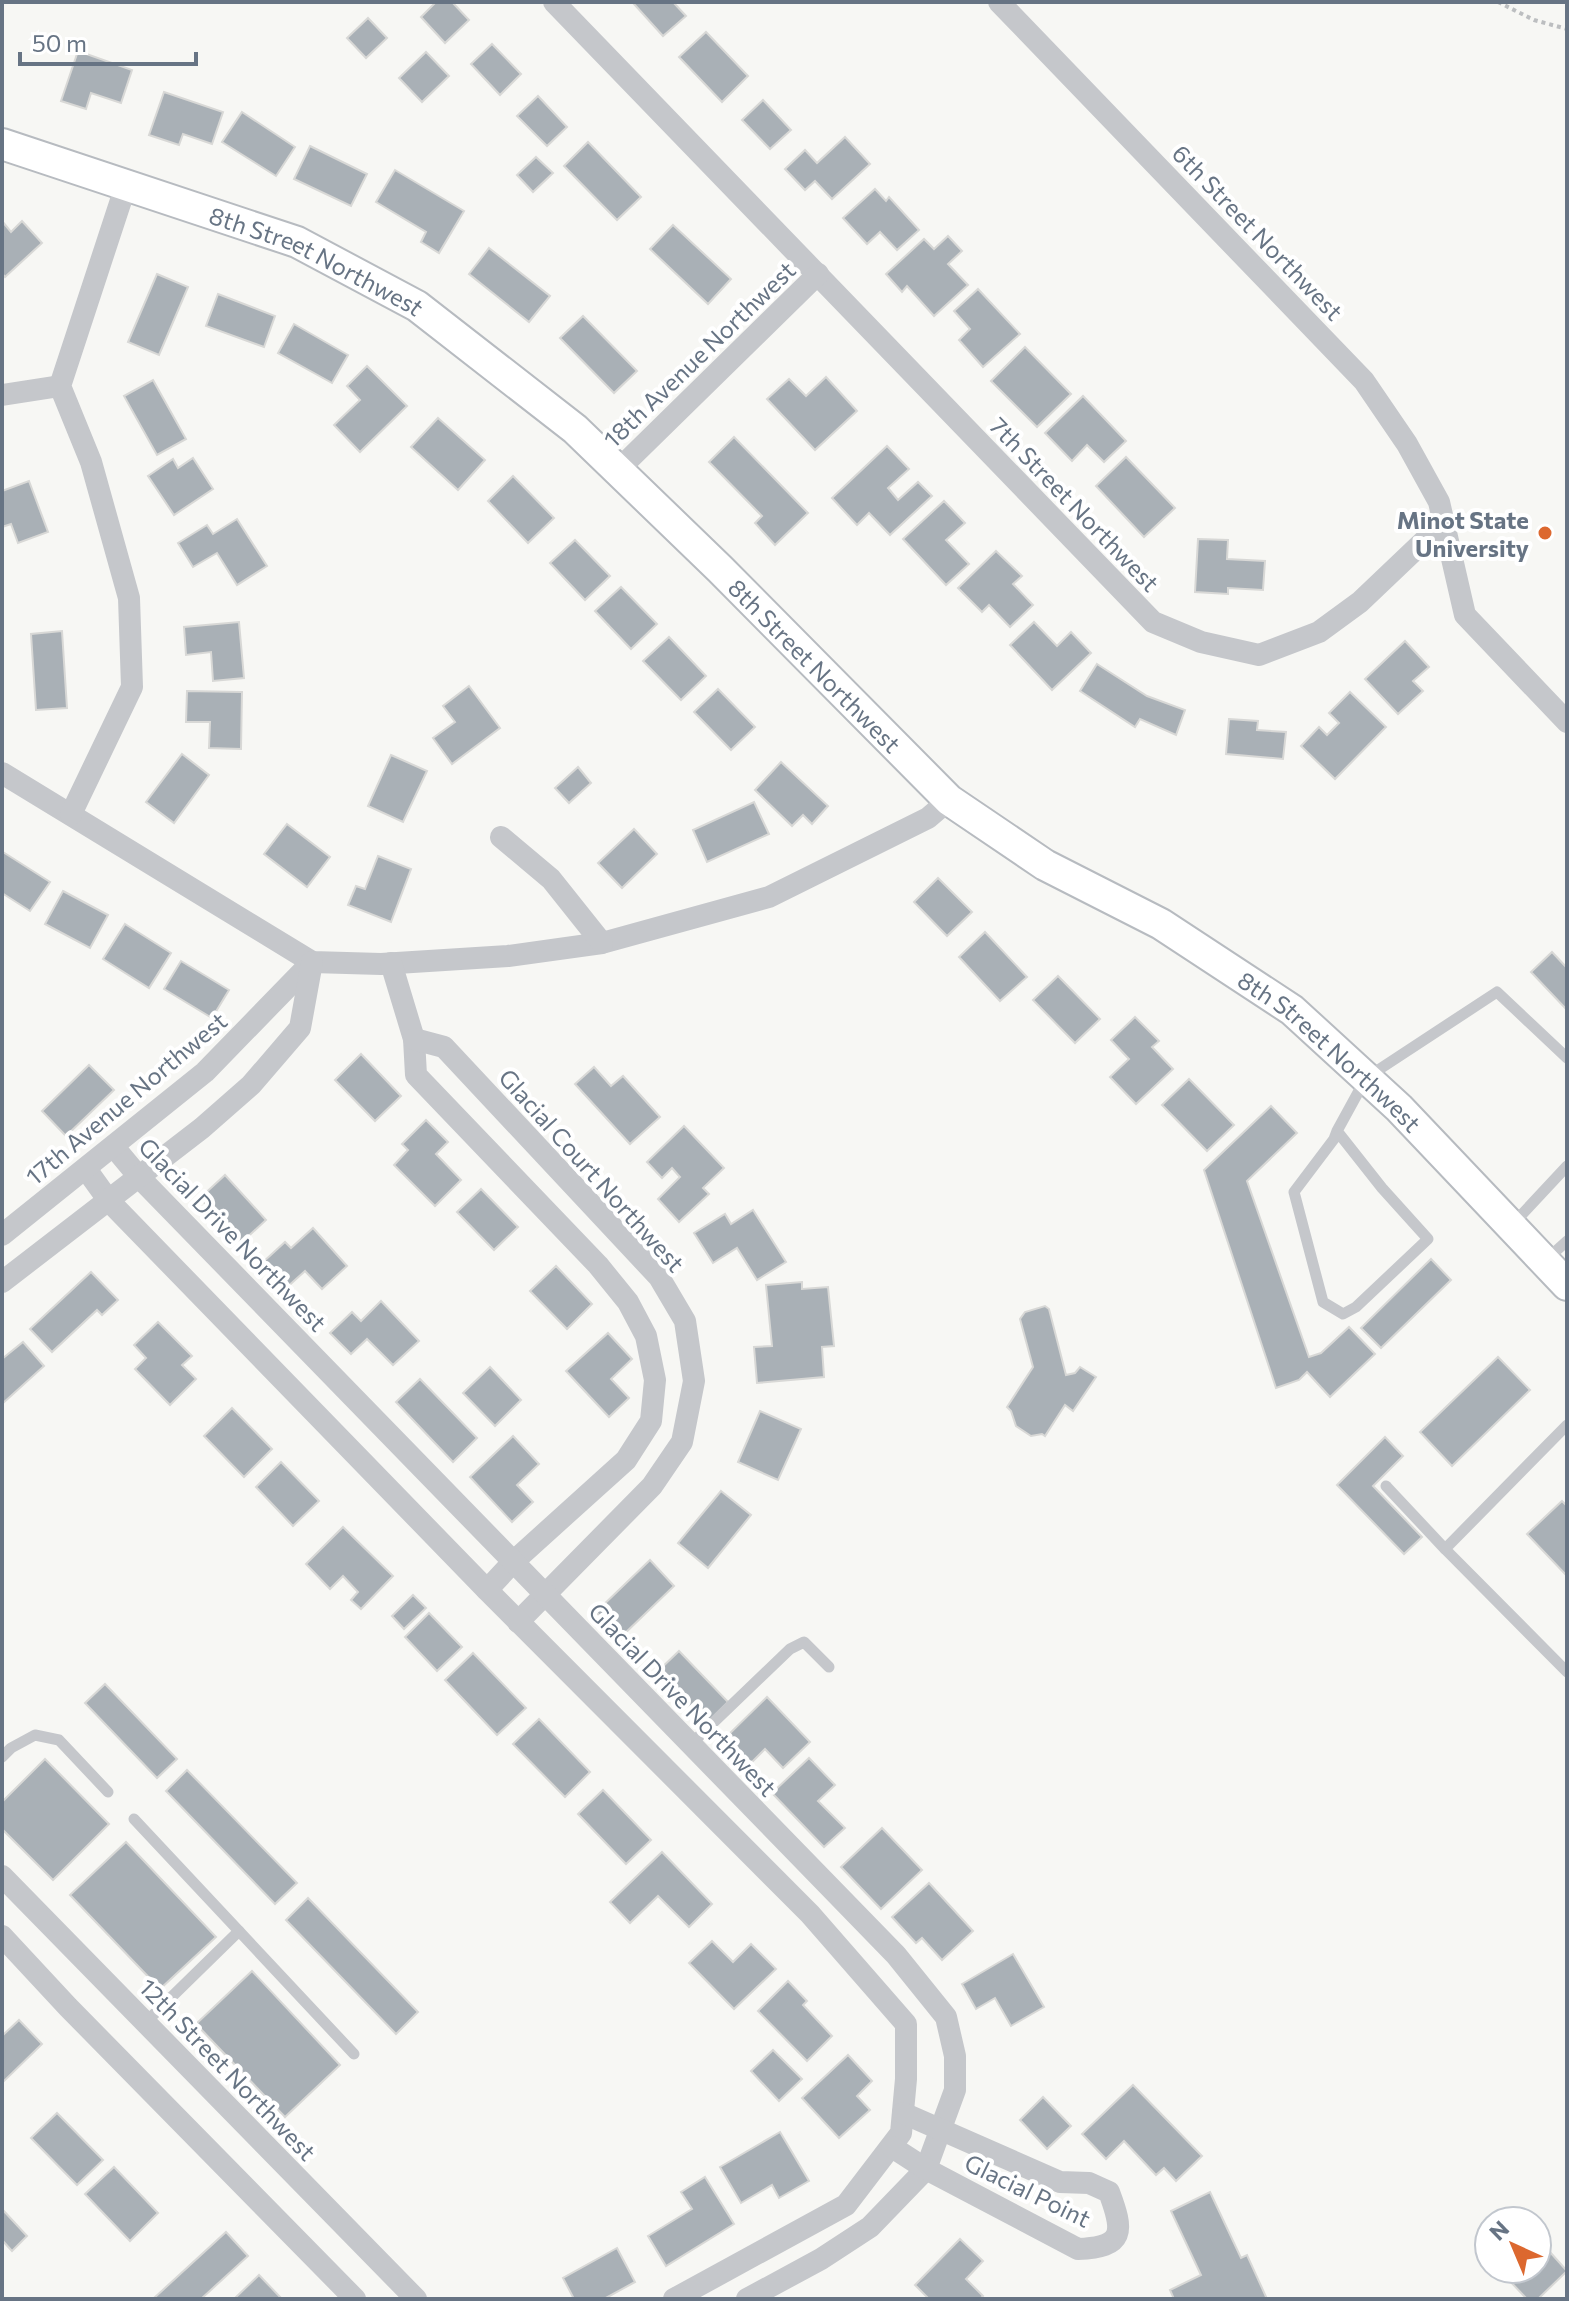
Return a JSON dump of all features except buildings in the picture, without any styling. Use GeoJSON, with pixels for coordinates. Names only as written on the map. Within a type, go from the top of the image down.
{"type":"FeatureCollection","features":[{"type":"Feature","properties":{"kind":"street","name":"7th Street Northwest"},"geometry":{"type":"LineString","coordinates":[[554,2],[1153,622],[1201,642],[1259,655],[1319,632],[1360,602],[1443,523]]}},
{"type":"Feature","properties":{"kind":"street","name":"6th Street Northwest"},"geometry":{"type":"LineString","coordinates":[[999,2],[1364,381],[1420,467],[1439,502],[1443,523]]}},
{"type":"Feature","properties":{"kind":"street","name":"8th Street Northwest"},"geometry":{"type":"LineString","coordinates":[[2,144],[297,242],[417,306],[575,429],[720,569],[949,800],[1045,865],[1161,924],[1292,1010],[1366,1078],[1512,1225],[1556,1251],[1567,1285]]}},
{"type":"Feature","properties":{"kind":"street"},"geometry":{"type":"LineString","coordinates":[[71,814],[132,687],[129,598],[91,462],[60,386],[126,185]]}},
{"type":"Feature","properties":{"kind":"street","name":"18th Avenue Northwest"},"geometry":{"type":"LineString","coordinates":[[617,471],[818,274]]}},
{"type":"Feature","properties":{"kind":"street"},"geometry":{"type":"LineString","coordinates":[[2,395],[60,386]]}},
{"type":"Feature","properties":{"kind":"street"},"geometry":{"type":"LineString","coordinates":[[1443,523],[1465,615],[1567,722]]}},
{"type":"Feature","properties":{"kind":"street"},"geometry":{"type":"LineString","coordinates":[[2,773],[312,962],[391,963],[508,956],[602,943],[769,897],[928,818],[949,800]]}},
{"type":"Feature","properties":{"kind":"street"},"geometry":{"type":"LineString","coordinates":[[501,837],[551,879],[602,943]]}},
{"type":"Feature","properties":{"kind":"street"},"geometry":{"type":"LineString","coordinates":[[2,1282],[202,1128],[251,1085],[300,1028],[312,962]]}},
{"type":"Feature","properties":{"kind":"street","name":"17th Avenue Northwest"},"geometry":{"type":"LineString","coordinates":[[2,1235],[205,1072],[312,962]]}},
{"type":"Feature","properties":{"kind":"street"},"geometry":{"type":"LineString","coordinates":[[391,963],[414,1039],[416,1075],[598,1265],[628,1302],[646,1336],[655,1380],[651,1421],[626,1460],[513,1562],[487,1590]]}},
{"type":"Feature","properties":{"kind":"street","name":"Glacial Court Northwest"},"geometry":{"type":"LineString","coordinates":[[414,1039],[444,1047],[659,1277],[685,1321],[694,1381],[682,1442],[652,1486],[518,1622]]}},
{"type":"Feature","properties":{"kind":"street","name":"Glacial Drive Northwest"},"geometry":{"type":"LineString","coordinates":[[114,1147],[139,1177],[896,1955],[946,2017],[955,2056],[955,2090],[926,2169],[870,2227],[821,2259],[747,2299]]}},
{"type":"Feature","properties":{"kind":"street"},"geometry":{"type":"LineString","coordinates":[[86,1169],[109,1201],[518,1622],[810,1914],[906,2024],[906,2079],[901,2133],[846,2205],[674,2299]]}},
{"type":"Feature","properties":{"kind":"street","name":"12th Street Northwest"},"geometry":{"type":"LineString","coordinates":[[2,1876],[416,2299]]}},
{"type":"Feature","properties":{"kind":"street"},"geometry":{"type":"LineString","coordinates":[[2,1936],[355,2299]]}},
{"type":"Feature","properties":{"kind":"street","name":"Glacial Point"},"geometry":{"type":"LineString","coordinates":[[892,2147],[926,2169],[1078,2249],[1104,2248],[1116,2237],[1120,2222],[1109,2192],[1089,2183],[1060,2182],[903,2113]]}},
{"type":"Feature","properties":{"kind":"lane"},"geometry":{"type":"LineString","coordinates":[[1337,1131],[1428,1239],[1356,1307],[1343,1314],[1323,1302],[1294,1192],[1337,1131],[1366,1078],[1497,992],[1567,1058]]}},
{"type":"Feature","properties":{"kind":"lane"},"geometry":{"type":"LineString","coordinates":[[1512,1225],[1567,1166]]}},
{"type":"Feature","properties":{"kind":"lane"},"geometry":{"type":"LineString","coordinates":[[1445,1549],[1567,1425]]}},
{"type":"Feature","properties":{"kind":"lane"},"geometry":{"type":"LineString","coordinates":[[1386,1486],[1567,1672]]}},
{"type":"Feature","properties":{"kind":"lane"},"geometry":{"type":"LineString","coordinates":[[691,1744],[790,1649],[804,1642],[829,1667]]}},
{"type":"Feature","properties":{"kind":"lane"},"geometry":{"type":"LineString","coordinates":[[2,1757],[11,1748],[35,1735],[59,1740],[108,1792]]}},
{"type":"Feature","properties":{"kind":"lane"},"geometry":{"type":"LineString","coordinates":[[134,1819],[354,2054]]}},
{"type":"Feature","properties":{"kind":"lane"},"geometry":{"type":"LineString","coordinates":[[146,2022],[239,1931]]}},
{"type":"Feature","properties":{"kind":"path"},"geometry":{"type":"LineString","coordinates":[[1498,2],[1534,20],[1567,29]]}},
{"type":"Feature","properties":{"kind":"place","name":"Minot State University"},"geometry":{"type":"Point","coordinates":[1545,533]}}]}
